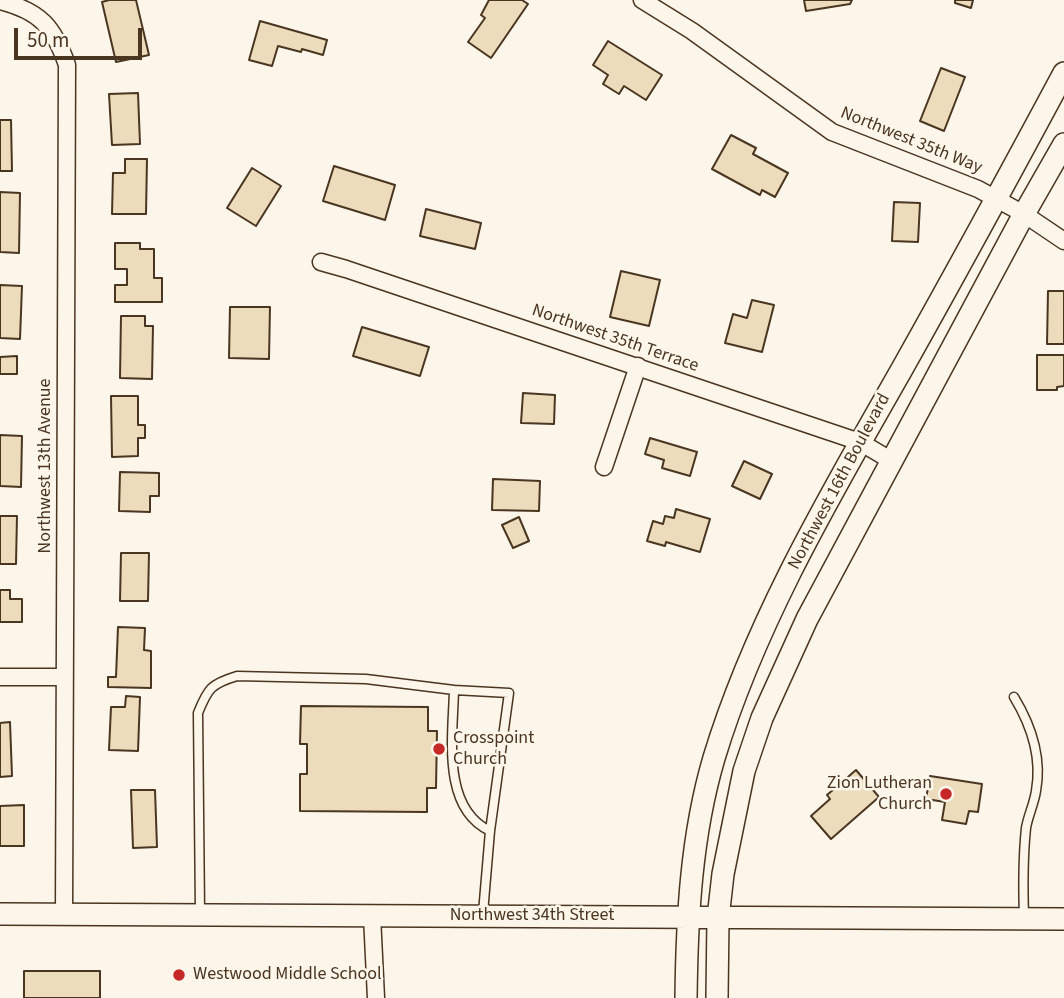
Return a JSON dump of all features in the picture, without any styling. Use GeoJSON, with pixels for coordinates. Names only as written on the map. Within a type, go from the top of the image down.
{"type":"FeatureCollection","features":[{"type":"Feature","properties":{"kind":"main road","name":"Northwest 16th Boulevard"},"geometry":{"type":"LineString","coordinates":[[686,998],[687,917],[700,817],[714,759],[735,698],[775,603],[860,442],[997,200],[1064,72]]}},
{"type":"Feature","properties":{"kind":"main road","name":"Northwest 16th Boulevard"},"geometry":{"type":"LineString","coordinates":[[717,998],[718,918],[731,826],[744,771],[762,718],[807,619],[1064,144]]}},
{"type":"Feature","properties":{"kind":"main road","name":"Northwest 34th Street"},"geometry":{"type":"LineString","coordinates":[[0,914],[1064,919]]}},
{"type":"Feature","properties":{"kind":"street","name":"Northwest 35th Way"},"geometry":{"type":"LineString","coordinates":[[642,0],[692,31],[832,132],[978,189],[1024,214],[1064,241]]}},
{"type":"Feature","properties":{"kind":"street","name":"Northwest 13th Avenue"},"geometry":{"type":"LineString","coordinates":[[0,1],[22,7],[47,23],[58,40],[67,65],[64,914]]}},
{"type":"Feature","properties":{"kind":"street","name":"Northwest 35th Terrace"},"geometry":{"type":"LineString","coordinates":[[321,262],[860,442],[892,461]]}},
{"type":"Feature","properties":{"kind":"street"},"geometry":{"type":"LineString","coordinates":[[604,467],[638,366]]}},
{"type":"Feature","properties":{"kind":"street"},"geometry":{"type":"LineString","coordinates":[[0,677],[64,677]]}},
{"type":"Feature","properties":{"kind":"street"},"geometry":{"type":"LineString","coordinates":[[372,916],[376,998]]}},
{"type":"Feature","properties":{"kind":"lane"},"geometry":{"type":"LineString","coordinates":[[200,915],[198,713],[206,692],[217,682],[237,676],[366,679],[454,690],[509,693],[490,831],[482,916]]}},
{"type":"Feature","properties":{"kind":"lane"},"geometry":{"type":"LineString","coordinates":[[454,690],[452,772],[457,794],[479,826],[490,831]]}},
{"type":"Feature","properties":{"kind":"lane"},"geometry":{"type":"LineString","coordinates":[[1014,697],[1026,717],[1037,751],[1037,790],[1026,826],[1024,919]]}},
{"type":"Feature","properties":{"kind":"building"},"geometry":{"type":"Polygon","coordinates":[[[136,0],[149,55],[116,62],[102,2],[136,0]]]}},
{"type":"Feature","properties":{"kind":"building"},"geometry":{"type":"Polygon","coordinates":[[[489,0],[522,0],[528,4],[491,58],[468,42],[485,18],[481,15],[489,0]]]}},
{"type":"Feature","properties":{"kind":"building"},"geometry":{"type":"Polygon","coordinates":[[[804,0],[852,0],[850,4],[806,11],[804,0]]]}},
{"type":"Feature","properties":{"kind":"building"},"geometry":{"type":"Polygon","coordinates":[[[955,0],[973,0],[971,8],[955,3],[955,0]]]}},
{"type":"Feature","properties":{"kind":"building"},"geometry":{"type":"Polygon","coordinates":[[[260,21],[327,40],[323,55],[278,46],[272,66],[249,60],[260,21]]]}},
{"type":"Feature","properties":{"kind":"building"},"geometry":{"type":"Polygon","coordinates":[[[608,41],[662,75],[646,100],[624,86],[619,94],[603,84],[608,75],[593,65],[608,41]]]}},
{"type":"Feature","properties":{"kind":"building"},"geometry":{"type":"Polygon","coordinates":[[[941,68],[965,77],[944,131],[920,121],[941,68]]]}},
{"type":"Feature","properties":{"kind":"building"},"geometry":{"type":"Polygon","coordinates":[[[138,93],[140,144],[112,145],[109,94],[138,93]]]}},
{"type":"Feature","properties":{"kind":"building"},"geometry":{"type":"Polygon","coordinates":[[[0,120],[11,120],[12,171],[0,171],[0,120]]]}},
{"type":"Feature","properties":{"kind":"building"},"geometry":{"type":"Polygon","coordinates":[[[731,135],[756,148],[753,154],[788,173],[775,197],[762,190],[760,195],[712,169],[731,135]]]}},
{"type":"Feature","properties":{"kind":"building"},"geometry":{"type":"Polygon","coordinates":[[[125,159],[147,159],[146,214],[112,214],[113,173],[125,173],[125,159]]]}},
{"type":"Feature","properties":{"kind":"building"},"geometry":{"type":"Polygon","coordinates":[[[334,166],[395,185],[385,220],[323,201],[334,166]]]}},
{"type":"Feature","properties":{"kind":"building"},"geometry":{"type":"Polygon","coordinates":[[[252,168],[281,186],[256,226],[227,208],[252,168]]]}},
{"type":"Feature","properties":{"kind":"building"},"geometry":{"type":"Polygon","coordinates":[[[0,192],[20,193],[19,253],[0,252],[0,192]]]}},
{"type":"Feature","properties":{"kind":"building"},"geometry":{"type":"Polygon","coordinates":[[[894,202],[920,203],[918,242],[892,241],[894,202]]]}},
{"type":"Feature","properties":{"kind":"building"},"geometry":{"type":"Polygon","coordinates":[[[426,209],[481,223],[475,249],[420,236],[426,209]]]}},
{"type":"Feature","properties":{"kind":"building"},"geometry":{"type":"Polygon","coordinates":[[[115,243],[140,243],[140,249],[154,249],[154,278],[162,278],[162,302],[115,302],[115,285],[127,285],[127,269],[115,269],[115,243]]]}},
{"type":"Feature","properties":{"kind":"building"},"geometry":{"type":"Polygon","coordinates":[[[621,271],[660,280],[649,326],[610,317],[621,271]]]}},
{"type":"Feature","properties":{"kind":"building"},"geometry":{"type":"Polygon","coordinates":[[[0,285],[22,286],[20,339],[0,338],[0,285]]]}},
{"type":"Feature","properties":{"kind":"building"},"geometry":{"type":"Polygon","coordinates":[[[1048,291],[1064,291],[1064,344],[1047,344],[1048,291]]]}},
{"type":"Feature","properties":{"kind":"building"},"geometry":{"type":"Polygon","coordinates":[[[752,300],[774,305],[762,352],[725,343],[733,314],[747,318],[752,300]]]}},
{"type":"Feature","properties":{"kind":"building"},"geometry":{"type":"Polygon","coordinates":[[[230,307],[270,307],[269,359],[229,358],[230,307]]]}},
{"type":"Feature","properties":{"kind":"building"},"geometry":{"type":"Polygon","coordinates":[[[121,316],[145,316],[145,326],[153,326],[152,379],[120,378],[121,316]]]}},
{"type":"Feature","properties":{"kind":"building"},"geometry":{"type":"Polygon","coordinates":[[[362,327],[429,347],[420,376],[353,356],[362,327]]]}},
{"type":"Feature","properties":{"kind":"building"},"geometry":{"type":"Polygon","coordinates":[[[1037,355],[1064,355],[1064,386],[1057,387],[1057,390],[1037,390],[1037,355]]]}},
{"type":"Feature","properties":{"kind":"building"},"geometry":{"type":"Polygon","coordinates":[[[17,356],[17,374],[0,374],[0,357],[17,356]]]}},
{"type":"Feature","properties":{"kind":"building"},"geometry":{"type":"Polygon","coordinates":[[[523,393],[555,395],[554,424],[521,423],[523,393]]]}},
{"type":"Feature","properties":{"kind":"building"},"geometry":{"type":"Polygon","coordinates":[[[111,396],[138,396],[138,425],[145,425],[145,438],[138,438],[138,456],[112,457],[111,396]]]}},
{"type":"Feature","properties":{"kind":"building"},"geometry":{"type":"Polygon","coordinates":[[[0,435],[22,436],[21,487],[0,486],[0,435]]]}},
{"type":"Feature","properties":{"kind":"building"},"geometry":{"type":"Polygon","coordinates":[[[650,438],[697,452],[690,476],[662,468],[664,460],[645,454],[650,438]]]}},
{"type":"Feature","properties":{"kind":"building"},"geometry":{"type":"Polygon","coordinates":[[[744,461],[772,474],[760,499],[732,486],[744,461]]]}},
{"type":"Feature","properties":{"kind":"building"},"geometry":{"type":"Polygon","coordinates":[[[120,472],[159,473],[159,496],[150,496],[150,512],[119,511],[120,472]]]}},
{"type":"Feature","properties":{"kind":"building"},"geometry":{"type":"Polygon","coordinates":[[[493,479],[540,481],[539,511],[492,510],[493,479]]]}},
{"type":"Feature","properties":{"kind":"building"},"geometry":{"type":"Polygon","coordinates":[[[676,509],[710,519],[700,552],[666,542],[665,546],[647,541],[653,521],[663,524],[665,516],[674,518],[676,509]]]}},
{"type":"Feature","properties":{"kind":"building"},"geometry":{"type":"Polygon","coordinates":[[[0,516],[17,516],[16,564],[0,564],[0,516]]]}},
{"type":"Feature","properties":{"kind":"building"},"geometry":{"type":"Polygon","coordinates":[[[519,517],[529,541],[513,548],[502,525],[519,517]]]}},
{"type":"Feature","properties":{"kind":"building"},"geometry":{"type":"Polygon","coordinates":[[[121,553],[149,553],[148,601],[120,601],[121,553]]]}},
{"type":"Feature","properties":{"kind":"building"},"geometry":{"type":"Polygon","coordinates":[[[0,590],[10,590],[10,599],[22,599],[22,622],[0,622],[0,590]]]}},
{"type":"Feature","properties":{"kind":"building"},"geometry":{"type":"Polygon","coordinates":[[[118,627],[145,628],[144,650],[151,651],[151,688],[108,687],[108,677],[116,677],[118,627]]]}},
{"type":"Feature","properties":{"kind":"building"},"geometry":{"type":"Polygon","coordinates":[[[126,696],[140,697],[138,751],[109,750],[111,707],[125,707],[126,696]]]}},
{"type":"Feature","properties":{"kind":"building"},"geometry":{"type":"Polygon","coordinates":[[[301,706],[428,707],[428,731],[437,731],[436,788],[427,788],[427,812],[300,811],[300,774],[307,774],[307,744],[300,744],[301,706]]]}},
{"type":"Feature","properties":{"kind":"building"},"geometry":{"type":"Polygon","coordinates":[[[10,722],[12,776],[0,777],[0,723],[10,722]]]}},
{"type":"Feature","properties":{"kind":"building"},"geometry":{"type":"Polygon","coordinates":[[[856,770],[879,797],[831,839],[811,816],[830,799],[827,795],[856,770]]]}},
{"type":"Feature","properties":{"kind":"building"},"geometry":{"type":"Polygon","coordinates":[[[930,776],[982,784],[978,812],[969,811],[966,824],[942,820],[945,802],[926,799],[930,776]]]}},
{"type":"Feature","properties":{"kind":"building"},"geometry":{"type":"Polygon","coordinates":[[[131,790],[155,790],[157,847],[133,848],[131,790]]]}},
{"type":"Feature","properties":{"kind":"building"},"geometry":{"type":"Polygon","coordinates":[[[24,805],[24,846],[0,846],[0,806],[24,805]]]}},
{"type":"Feature","properties":{"kind":"building"},"geometry":{"type":"Polygon","coordinates":[[[24,971],[100,971],[100,998],[24,998],[24,971]]]}},
{"type":"Feature","properties":{"kind":"place","name":"Crosspoint Church"},"geometry":{"type":"Point","coordinates":[439,749]}},
{"type":"Feature","properties":{"kind":"place","name":"Zion Lutheran Church"},"geometry":{"type":"Point","coordinates":[946,794]}},
{"type":"Feature","properties":{"kind":"place","name":"Westwood Middle School"},"geometry":{"type":"Point","coordinates":[179,975]}}]}
